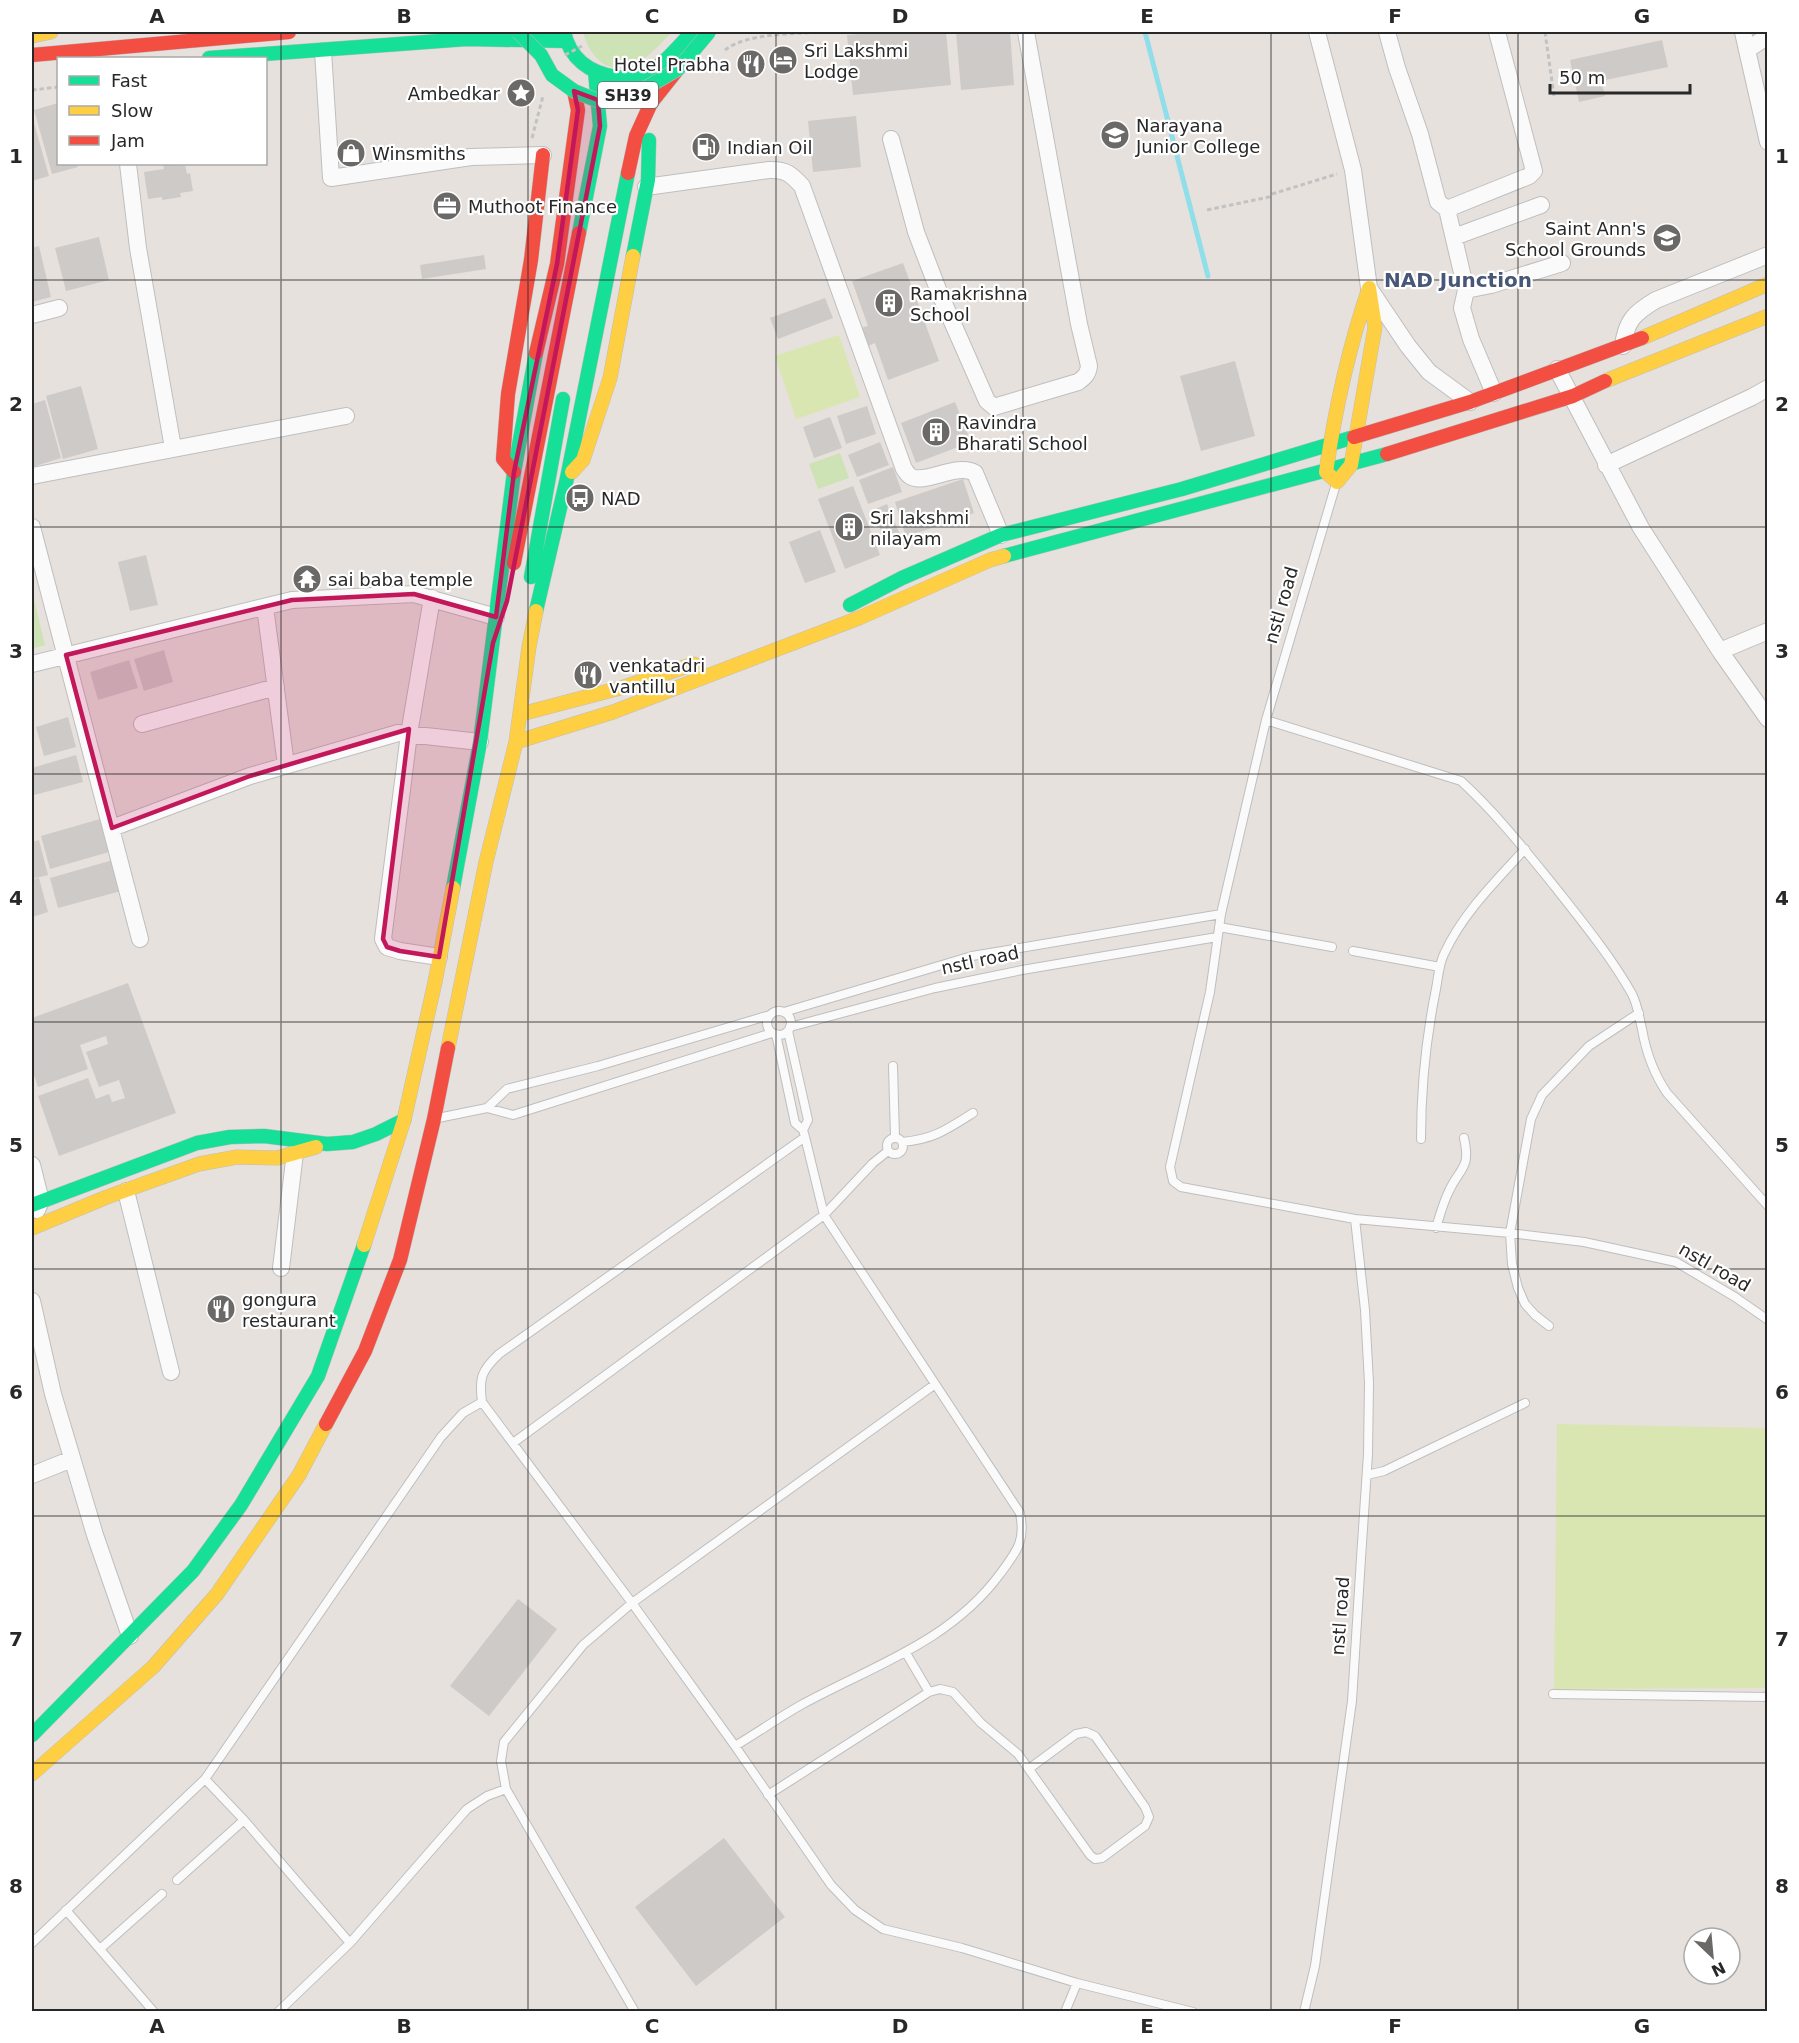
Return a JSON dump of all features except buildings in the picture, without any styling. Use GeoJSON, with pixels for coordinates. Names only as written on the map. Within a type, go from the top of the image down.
{"type":"FeatureCollection","features":[{"type":"Feature","properties":{"kind":"street"},"geometry":{"type":"LineString","coordinates":[[33,35],[51,32]]}},
{"type":"Feature","properties":{"kind":"street"},"geometry":{"type":"LineString","coordinates":[[33,56],[290,32]]}},
{"type":"Feature","properties":{"kind":"street"},"geometry":{"type":"LineString","coordinates":[[32,1735],[193,1571],[242,1505],[318,1376],[357,1269],[404,1119],[439,957],[480,742],[514,472],[538,344],[557,264],[578,110],[574,91],[552,75],[541,55],[518,32]]}},
{"type":"Feature","properties":{"kind":"street"},"geometry":{"type":"LineString","coordinates":[[541,55],[544,32]]}},
{"type":"Feature","properties":{"kind":"street"},"geometry":{"type":"LineString","coordinates":[[225,57],[467,39],[564,36],[582,65],[606,76],[634,78],[660,65],[692,32]]}},
{"type":"Feature","properties":{"kind":"street"},"geometry":{"type":"LineString","coordinates":[[32,1774],[153,1667],[217,1594],[299,1475],[365,1351],[400,1260],[434,1119],[486,862],[516,742],[530,647],[549,550],[567,478],[636,136],[651,103],[709,32]]}},
{"type":"Feature","properties":{"kind":"street"},"geometry":{"type":"LineString","coordinates":[[891,139],[916,232],[939,292],[987,401],[994,407],[1078,382],[1084,378],[1089,366],[1068,266],[1026,32]]}},
{"type":"Feature","properties":{"kind":"street"},"geometry":{"type":"LineString","coordinates":[[1317,32],[1353,170],[1375,327],[1351,465],[1336,482],[1326,472]]}},
{"type":"Feature","properties":{"kind":"street"},"geometry":{"type":"LineString","coordinates":[[1388,32],[1438,202],[1447,209],[1466,290],[1462,308],[1471,339],[1494,393]]}},
{"type":"Feature","properties":{"kind":"street"},"geometry":{"type":"LineString","coordinates":[[1447,209],[1529,176],[1534,171],[1497,32]]}},
{"type":"Feature","properties":{"kind":"street"},"geometry":{"type":"LineString","coordinates":[[1743,32],[1767,142]]}},
{"type":"Feature","properties":{"kind":"street"},"geometry":{"type":"LineString","coordinates":[[1747,50],[1767,36]]}},
{"type":"Feature","properties":{"kind":"street"},"geometry":{"type":"LineString","coordinates":[[323,51],[331,178],[471,157],[535,155],[531,260],[508,394],[503,459],[514,472]]}},
{"type":"Feature","properties":{"kind":"street","name":"SH39"},"geometry":{"type":"LineString","coordinates":[[574,91],[596,100],[608,101],[637,93],[678,69]]}},
{"type":"Feature","properties":{"kind":"street"},"geometry":{"type":"LineString","coordinates":[[493,644],[507,601],[600,126],[596,71]]}},
{"type":"Feature","properties":{"kind":"street"},"geometry":{"type":"LineString","coordinates":[[590,248],[607,150],[615,119],[634,78]]}},
{"type":"Feature","properties":{"kind":"street"},"geometry":{"type":"LineString","coordinates":[[567,478],[583,460],[610,378],[646,187],[649,140]]}},
{"type":"Feature","properties":{"kind":"street"},"geometry":{"type":"LineString","coordinates":[[128,165],[138,248],[173,448]]}},
{"type":"Feature","properties":{"kind":"street"},"geometry":{"type":"LineString","coordinates":[[646,187],[769,170],[782,170],[792,175],[802,186],[904,469],[910,476],[917,479],[961,469],[975,472],[1001,535]]}},
{"type":"Feature","properties":{"kind":"street"},"geometry":{"type":"LineString","coordinates":[[1454,237],[1541,205]]}},
{"type":"Feature","properties":{"kind":"street"},"geometry":{"type":"LineString","coordinates":[[1623,346],[1625,330],[1641,309],[1656,300],[1767,255]]}},
{"type":"Feature","properties":{"kind":"street"},"geometry":{"type":"LineString","coordinates":[[1466,290],[1491,285],[1562,263]]}},
{"type":"Feature","properties":{"kind":"street"},"geometry":{"type":"LineString","coordinates":[[839,609],[860,601],[902,578],[1001,535],[1182,489],[1470,402],[1623,346],[1767,284]]}},
{"type":"Feature","properties":{"kind":"street"},"geometry":{"type":"LineString","coordinates":[[1369,288],[1408,346],[1429,372],[1470,402]]}},
{"type":"Feature","properties":{"kind":"street"},"geometry":{"type":"LineString","coordinates":[[1326,472],[1354,329],[1369,288]]}},
{"type":"Feature","properties":{"kind":"street"},"geometry":{"type":"LineString","coordinates":[[32,315],[59,308]]}},
{"type":"Feature","properties":{"kind":"street"},"geometry":{"type":"LineString","coordinates":[[516,742],[613,712],[849,622],[990,560],[1351,465],[1573,396],[1767,316]]}},
{"type":"Feature","properties":{"kind":"street"},"geometry":{"type":"LineString","coordinates":[[1557,369],[1641,528],[1767,719]]}},
{"type":"Feature","properties":{"kind":"street"},"geometry":{"type":"LineString","coordinates":[[530,647],[526,605],[566,384]]}},
{"type":"Feature","properties":{"kind":"street"},"geometry":{"type":"LineString","coordinates":[[1606,465],[1767,388]]}},
{"type":"Feature","properties":{"kind":"street"},"geometry":{"type":"LineString","coordinates":[[32,476],[346,416]]}},
{"type":"Feature","properties":{"kind":"street"},"geometry":{"type":"LineString","coordinates":[[32,527],[140,939]]}},
{"type":"Feature","properties":{"kind":"street"},"geometry":{"type":"LineString","coordinates":[[32,664],[292,600],[414,594],[496,617]]}},
{"type":"Feature","properties":{"kind":"street"},"geometry":{"type":"LineString","coordinates":[[432,598],[409,734],[383,939],[387,947],[439,957]]}},
{"type":"Feature","properties":{"kind":"street"},"geometry":{"type":"LineString","coordinates":[[265,607],[286,765]]}},
{"type":"Feature","properties":{"kind":"street"},"geometry":{"type":"LineString","coordinates":[[1720,651],[1767,631]]}},
{"type":"Feature","properties":{"kind":"street"},"geometry":{"type":"LineString","coordinates":[[521,714],[624,687],[703,661]]}},
{"type":"Feature","properties":{"kind":"street"},"geometry":{"type":"LineString","coordinates":[[142,724],[276,687]]}},
{"type":"Feature","properties":{"kind":"street"},"geometry":{"type":"LineString","coordinates":[[112,828],[250,776],[398,732],[480,742]]}},
{"type":"Feature","properties":{"kind":"street"},"geometry":{"type":"LineString","coordinates":[[32,1228],[199,1164],[237,1157],[277,1158],[327,1144],[353,1142],[376,1134],[404,1119]]}},
{"type":"Feature","properties":{"kind":"street"},"geometry":{"type":"LineString","coordinates":[[36,1203],[197,1143],[230,1137],[264,1136],[327,1144]]}},
{"type":"Feature","properties":{"kind":"street"},"geometry":{"type":"LineString","coordinates":[[281,1269],[295,1153]]}},
{"type":"Feature","properties":{"kind":"street"},"geometry":{"type":"LineString","coordinates":[[32,1165],[36,1203],[32,1222]]}},
{"type":"Feature","properties":{"kind":"street"},"geometry":{"type":"LineString","coordinates":[[126,1191],[171,1372]]}},
{"type":"Feature","properties":{"kind":"street"},"geometry":{"type":"LineString","coordinates":[[32,1301],[53,1394],[72,1459],[95,1535],[130,1636]]}},
{"type":"Feature","properties":{"kind":"street"},"geometry":{"type":"LineString","coordinates":[[32,1475],[72,1459]]}},
{"type":"Feature","properties":{"kind":"lane","name":"nstl road"},"geometry":{"type":"LineString","coordinates":[[1336,482],[1266,720],[1221,914],[1210,992],[1170,1167],[1173,1181],[1181,1187],[1355,1219],[1584,1242],[1676,1262],[1735,1297],[1767,1320]]}},
{"type":"Feature","properties":{"kind":"lane"},"geometry":{"type":"LineString","coordinates":[[1266,720],[1461,781],[1479,798],[1525,849],[1580,919],[1633,996],[1648,1055],[1663,1087],[1767,1206]]}},
{"type":"Feature","properties":{"kind":"lane"},"geometry":{"type":"LineString","coordinates":[[1421,1139],[1421,1098],[1432,1010],[1442,956],[1458,927],[1476,902],[1525,849]]}},
{"type":"Feature","properties":{"kind":"lane"},"geometry":{"type":"LineString","coordinates":[[434,1119],[487,1108],[507,1089],[598,1065],[770,1015],[776,1011],[784,1012],[972,956],[1221,914]]}},
{"type":"Feature","properties":{"kind":"lane"},"geometry":{"type":"LineString","coordinates":[[1219,927],[1332,947]]}},
{"type":"Feature","properties":{"kind":"lane","name":"nstl road"},"geometry":{"type":"LineString","coordinates":[[487,1108],[513,1115],[774,1033],[784,1033],[789,1029],[967,981],[1217,937]]}},
{"type":"Feature","properties":{"kind":"lane"},"geometry":{"type":"LineString","coordinates":[[1353,951],[1440,967]]}},
{"type":"Feature","properties":{"kind":"lane"},"geometry":{"type":"LineString","coordinates":[[784,1012],[791,1020],[789,1029],[808,1120],[804,1133],[499,1354],[481,1376],[479,1384],[482,1402],[632,1603],[831,1885],[855,1910],[883,1929],[962,1948],[1077,1983],[1193,2012]]}},
{"type":"Feature","properties":{"kind":"lane"},"geometry":{"type":"LineString","coordinates":[[1549,1326],[1525,1304],[1512,1264],[1510,1233],[1531,1119],[1542,1095],[1589,1046],[1639,1013]]}},
{"type":"Feature","properties":{"kind":"lane"},"geometry":{"type":"LineString","coordinates":[[735,1746],[799,1706],[906,1653],[946,1628],[978,1602],[1018,1549],[1023,1527],[1020,1513],[824,1215],[804,1133],[795,1123],[774,1033],[767,1026],[770,1015]]}},
{"type":"Feature","properties":{"kind":"lane"},"geometry":{"type":"LineString","coordinates":[[893,1066],[899,1140],[903,1147],[898,1154],[892,1154],[886,1146],[888,1141],[899,1140],[922,1140],[939,1134],[974,1113]]}},
{"type":"Feature","properties":{"kind":"lane"},"geometry":{"type":"LineString","coordinates":[[1436,1228],[1450,1189],[1465,1167],[1467,1151],[1464,1138]]}},
{"type":"Feature","properties":{"kind":"lane"},"geometry":{"type":"LineString","coordinates":[[513,1443],[824,1215],[873,1163],[888,1151]]}},
{"type":"Feature","properties":{"kind":"lane","name":"nstl road"},"geometry":{"type":"LineString","coordinates":[[1304,2012],[1315,1966],[1352,1701],[1367,1475],[1369,1383],[1355,1219]]}},
{"type":"Feature","properties":{"kind":"lane"},"geometry":{"type":"LineString","coordinates":[[635,2012],[506,1789],[501,1761],[504,1742],[583,1645],[632,1603],[934,1385]]}},
{"type":"Feature","properties":{"kind":"lane"},"geometry":{"type":"LineString","coordinates":[[32,1943],[206,1779],[441,1437],[463,1413],[482,1402]]}},
{"type":"Feature","properties":{"kind":"lane"},"geometry":{"type":"LineString","coordinates":[[1367,1475],[1383,1471],[1526,1403]]}},
{"type":"Feature","properties":{"kind":"lane"},"geometry":{"type":"LineString","coordinates":[[906,1653],[929,1692]]}},
{"type":"Feature","properties":{"kind":"lane"},"geometry":{"type":"LineString","coordinates":[[768,1795],[929,1692],[940,1689],[953,1692],[981,1723],[1018,1754],[1095,1859],[1102,1858],[1145,1826],[1149,1817],[1145,1807],[1095,1736],[1086,1732],[1076,1734],[1030,1768]]}},
{"type":"Feature","properties":{"kind":"lane"},"geometry":{"type":"LineString","coordinates":[[1553,1694],[1767,1697]]}},
{"type":"Feature","properties":{"kind":"lane"},"geometry":{"type":"LineString","coordinates":[[206,1779],[350,1943]]}},
{"type":"Feature","properties":{"kind":"lane"},"geometry":{"type":"LineString","coordinates":[[278,2012],[350,1943],[467,1809],[487,1796],[506,1789]]}},
{"type":"Feature","properties":{"kind":"lane"},"geometry":{"type":"LineString","coordinates":[[177,1880],[244,1820]]}},
{"type":"Feature","properties":{"kind":"lane"},"geometry":{"type":"LineString","coordinates":[[100,1949],[162,1894]]}},
{"type":"Feature","properties":{"kind":"lane"},"geometry":{"type":"LineString","coordinates":[[66,1910],[154,2012]]}},
{"type":"Feature","properties":{"kind":"lane"},"geometry":{"type":"LineString","coordinates":[[1065,2012],[1077,1983]]}},
{"type":"Feature","properties":{"kind":"path"},"geometry":{"type":"LineString","coordinates":[[718,56],[733,44],[763,37],[821,32]]}},
{"type":"Feature","properties":{"kind":"path"},"geometry":{"type":"LineString","coordinates":[[1545,32],[1554,96]]}},
{"type":"Feature","properties":{"kind":"path"},"geometry":{"type":"LineString","coordinates":[[32,90],[57,87]]}},
{"type":"Feature","properties":{"kind":"path"},"geometry":{"type":"LineString","coordinates":[[535,155],[544,98],[541,89]]}},
{"type":"Feature","properties":{"kind":"path"},"geometry":{"type":"LineString","coordinates":[[1207,210],[1269,197],[1272,194],[1353,170]]}},
{"type":"Feature","properties":{"kind":"highlighted area"},"geometry":{"type":"Polygon","coordinates":[[[574,91],[598,100],[600,126],[507,601],[493,643],[439,957],[387,947],[383,939],[409,729],[250,776],[112,828],[66,655],[292,600],[414,594],[496,617],[514,472],[557,264],[578,110],[574,91]]]}},
{"type":"Feature","properties":{"kind":"green space"},"geometry":{"type":"Polygon","coordinates":[[[583,32],[672,32],[645,58],[624,68],[615,68],[598,60],[583,32]]]}},
{"type":"Feature","properties":{"kind":"green space"},"geometry":{"type":"Polygon","coordinates":[[[839,335],[860,397],[796,419],[775,356],[839,335]]]}},
{"type":"Feature","properties":{"kind":"green space"},"geometry":{"type":"Polygon","coordinates":[[[840,453],[849,478],[818,489],[809,464],[840,453]]]}},
{"type":"Feature","properties":{"kind":"green space"},"geometry":{"type":"Polygon","coordinates":[[[32,591],[45,645],[32,649],[32,591]]]}},
{"type":"Feature","properties":{"kind":"green space"},"geometry":{"type":"Polygon","coordinates":[[[1557,1424],[1767,1428],[1767,1688],[1554,1689],[1557,1424]]]}},
{"type":"Feature","properties":{"kind":"waterway"},"geometry":{"type":"LineString","coordinates":[[1145,32],[1208,276]]}},
{"type":"Feature","properties":{"kind":"traffic: fast"},"geometry":{"type":"LineString","coordinates":[[518,32],[541,55],[552,75],[574,91],[596,100],[608,101],[637,93],[678,69],[709,32]]}},
{"type":"Feature","properties":{"kind":"traffic: fast"},"geometry":{"type":"LineString","coordinates":[[564,32],[571,50],[582,63],[607,75],[630,78],[644,75],[658,67],[692,32]]}},
{"type":"Feature","properties":{"kind":"traffic: fast"},"geometry":{"type":"LineString","coordinates":[[223,57],[467,39],[565,41]]}},
{"type":"Feature","properties":{"kind":"traffic: fast"},"geometry":{"type":"LineString","coordinates":[[579,233],[600,126],[595,71]]}},
{"type":"Feature","properties":{"kind":"traffic: fast"},"geometry":{"type":"LineString","coordinates":[[633,256],[648,180],[649,140]]}},
{"type":"Feature","properties":{"kind":"traffic: fast"},"geometry":{"type":"LineString","coordinates":[[536,611],[567,478],[628,173]]}},
{"type":"Feature","properties":{"kind":"traffic: fast"},"geometry":{"type":"LineString","coordinates":[[453,888],[480,742],[514,472],[536,353]]}},
{"type":"Feature","properties":{"kind":"traffic: fast"},"geometry":{"type":"LineString","coordinates":[[531,577],[563,399]]}},
{"type":"Feature","properties":{"kind":"traffic: fast"},"geometry":{"type":"LineString","coordinates":[[850,605],[902,578],[1001,535],[1182,489],[1354,437]]}},
{"type":"Feature","properties":{"kind":"traffic: fast"},"geometry":{"type":"LineString","coordinates":[[1004,556],[1387,454]]}},
{"type":"Feature","properties":{"kind":"traffic: fast"},"geometry":{"type":"LineString","coordinates":[[32,1205],[197,1143],[230,1137],[264,1136],[327,1144],[353,1142],[404,1120]]}},
{"type":"Feature","properties":{"kind":"traffic: fast"},"geometry":{"type":"LineString","coordinates":[[32,1735],[193,1571],[241,1505],[318,1376],[364,1245]]}},
{"type":"Feature","properties":{"kind":"traffic: slow"},"geometry":{"type":"LineString","coordinates":[[32,36],[51,32]]}},
{"type":"Feature","properties":{"kind":"traffic: slow"},"geometry":{"type":"LineString","coordinates":[[572,472],[583,460],[610,378],[633,256]]}},
{"type":"Feature","properties":{"kind":"traffic: slow"},"geometry":{"type":"LineString","coordinates":[[1642,338],[1768,284]]}},
{"type":"Feature","properties":{"kind":"traffic: slow"},"geometry":{"type":"LineString","coordinates":[[1369,288],[1375,327],[1351,465],[1337,482],[1326,472],[1338,402],[1369,288]]}},
{"type":"Feature","properties":{"kind":"traffic: slow"},"geometry":{"type":"LineString","coordinates":[[1605,381],[1768,316]]}},
{"type":"Feature","properties":{"kind":"traffic: slow"},"geometry":{"type":"LineString","coordinates":[[516,742],[613,712],[859,618],[990,560],[1004,556]]}},
{"type":"Feature","properties":{"kind":"traffic: slow"},"geometry":{"type":"LineString","coordinates":[[448,1048],[486,862],[516,742],[536,611]]}},
{"type":"Feature","properties":{"kind":"traffic: slow"},"geometry":{"type":"LineString","coordinates":[[521,714],[624,687],[694,664]]}},
{"type":"Feature","properties":{"kind":"traffic: slow"},"geometry":{"type":"LineString","coordinates":[[364,1245],[404,1120],[435,982],[453,888]]}},
{"type":"Feature","properties":{"kind":"traffic: slow"},"geometry":{"type":"LineString","coordinates":[[32,1228],[107,1197],[199,1164],[237,1157],[277,1158],[316,1147]]}},
{"type":"Feature","properties":{"kind":"traffic: slow"},"geometry":{"type":"LineString","coordinates":[[32,1774],[153,1667],[217,1594],[299,1475],[326,1424]]}},
{"type":"Feature","properties":{"kind":"traffic: jam"},"geometry":{"type":"LineString","coordinates":[[32,55],[289,32]]}},
{"type":"Feature","properties":{"kind":"traffic: jam"},"geometry":{"type":"LineString","coordinates":[[628,173],[636,136],[651,103],[678,69]]}},
{"type":"Feature","properties":{"kind":"traffic: jam"},"geometry":{"type":"LineString","coordinates":[[536,353],[557,264],[578,110],[574,91]]}},
{"type":"Feature","properties":{"kind":"traffic: jam"},"geometry":{"type":"LineString","coordinates":[[514,472],[503,459],[508,394],[531,260],[543,155]]}},
{"type":"Feature","properties":{"kind":"traffic: jam"},"geometry":{"type":"LineString","coordinates":[[514,563],[579,233]]}},
{"type":"Feature","properties":{"kind":"traffic: jam"},"geometry":{"type":"LineString","coordinates":[[1354,437],[1470,402],[1642,338]]}},
{"type":"Feature","properties":{"kind":"traffic: jam"},"geometry":{"type":"LineString","coordinates":[[1387,454],[1573,396],[1605,381]]}},
{"type":"Feature","properties":{"kind":"traffic: jam"},"geometry":{"type":"LineString","coordinates":[[326,1424],[365,1351],[400,1260],[434,1119],[448,1048]]}},
{"type":"Feature","properties":{"kind":"place","name":"Sri Lakshmi Lodge"},"geometry":{"type":"Point","coordinates":[783,60]}},
{"type":"Feature","properties":{"kind":"place","name":"Hotel Prabha"},"geometry":{"type":"Point","coordinates":[751,64]}},
{"type":"Feature","properties":{"kind":"place","name":"Ambedkar"},"geometry":{"type":"Point","coordinates":[521,93]}},
{"type":"Feature","properties":{"kind":"place","name":"Narayana Junior College"},"geometry":{"type":"Point","coordinates":[1115,135]}},
{"type":"Feature","properties":{"kind":"place","name":"Indian Oil"},"geometry":{"type":"Point","coordinates":[706,147]}},
{"type":"Feature","properties":{"kind":"place","name":"Winsmiths"},"geometry":{"type":"Point","coordinates":[351,153]}},
{"type":"Feature","properties":{"kind":"place","name":"Muthoot Finance"},"geometry":{"type":"Point","coordinates":[447,206]}},
{"type":"Feature","properties":{"kind":"place","name":"Saint Ann's School Grounds"},"geometry":{"type":"Point","coordinates":[1667,238]}},
{"type":"Feature","properties":{"kind":"place","name":"Ramakrishna School"},"geometry":{"type":"Point","coordinates":[889,303]}},
{"type":"Feature","properties":{"kind":"place","name":"Ravindra Bharati School"},"geometry":{"type":"Point","coordinates":[936,432]}},
{"type":"Feature","properties":{"kind":"place","name":"NAD"},"geometry":{"type":"Point","coordinates":[580,498]}},
{"type":"Feature","properties":{"kind":"place","name":"Sri lakshmi nilayam"},"geometry":{"type":"Point","coordinates":[849,527]}},
{"type":"Feature","properties":{"kind":"place","name":"sai baba temple"},"geometry":{"type":"Point","coordinates":[307,579]}},
{"type":"Feature","properties":{"kind":"place","name":"venkatadri vantillu"},"geometry":{"type":"Point","coordinates":[588,675]}},
{"type":"Feature","properties":{"kind":"place","name":"gongura restaurant"},"geometry":{"type":"Point","coordinates":[221,1309]}},
{"type":"Feature","properties":{"kind":"district","name":"NAD Junction"},"geometry":{"type":"Point","coordinates":[1458,280]}}]}
